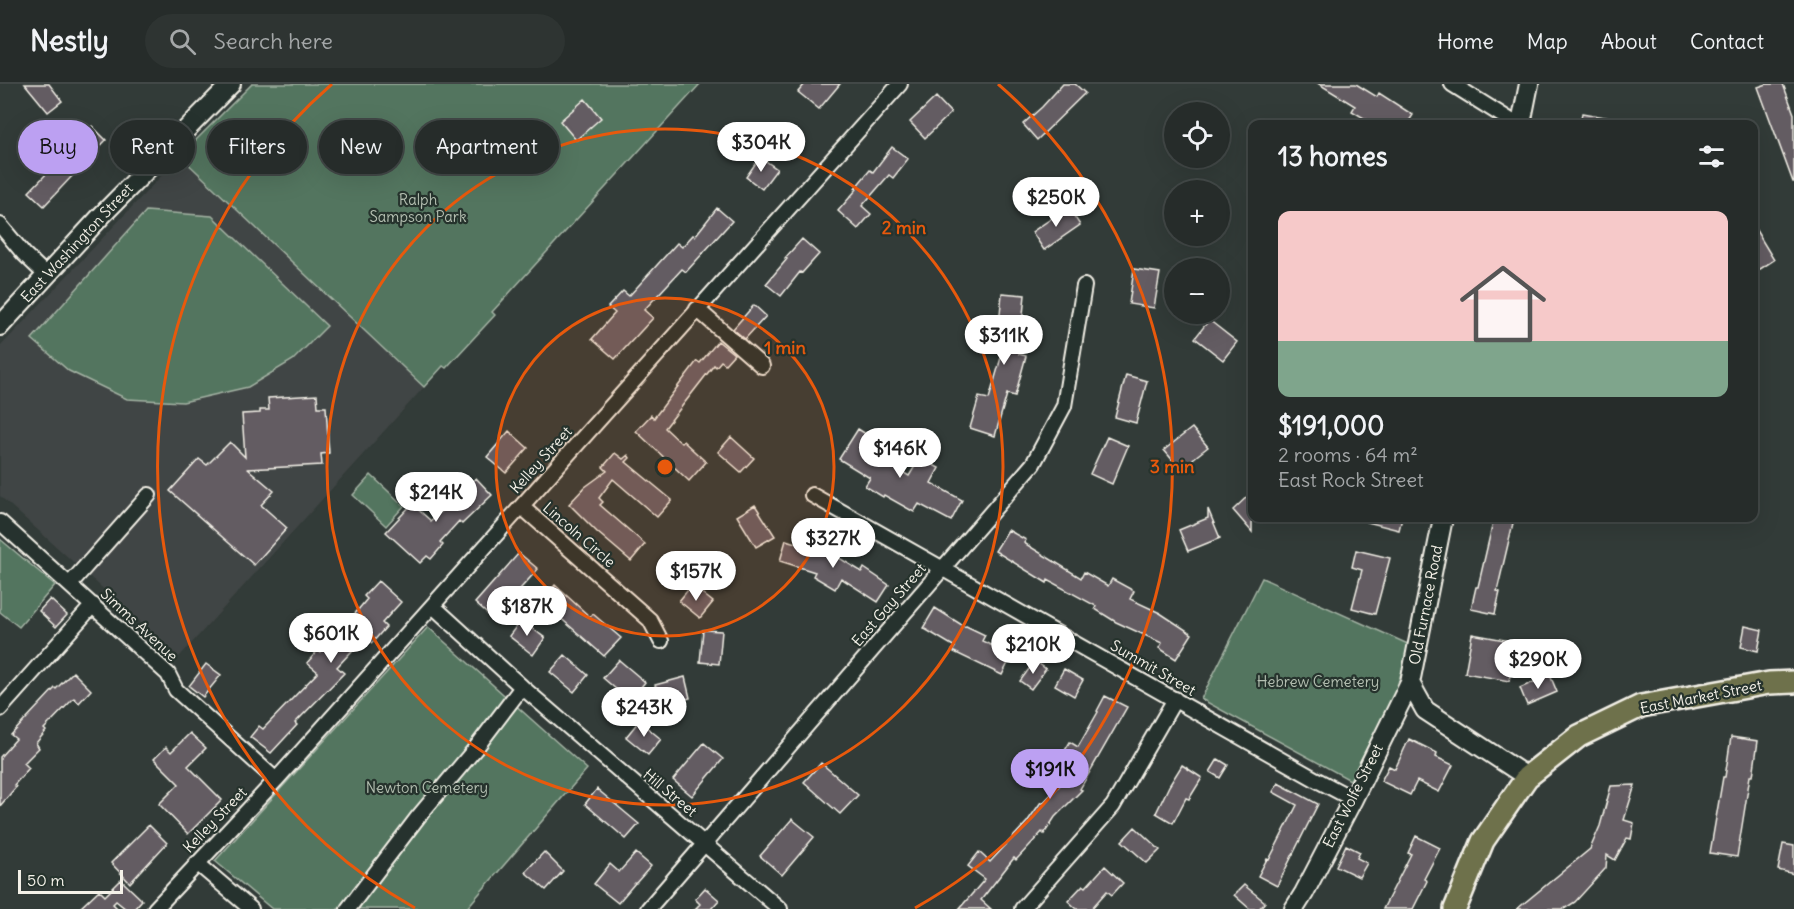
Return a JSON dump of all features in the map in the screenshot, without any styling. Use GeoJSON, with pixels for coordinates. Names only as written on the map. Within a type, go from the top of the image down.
{"type":"FeatureCollection","features":[{"type":"Feature","properties":{"kind":"main road","name":"East Market Street"},"geometry":{"type":"LineString","coordinates":[[1455,909],[1483,841],[1527,777],[1579,736],[1641,706],[1769,683],[1794,682]]}},
{"type":"Feature","properties":{"kind":"street","name":"East Washington Street"},"geometry":{"type":"LineString","coordinates":[[0,326],[96,221],[231,84]]}},
{"type":"Feature","properties":{"kind":"street","name":"Kelley Street"},"geometry":{"type":"LineString","coordinates":[[155,909],[276,780],[900,84]]}},
{"type":"Feature","properties":{"kind":"street"},"geometry":{"type":"LineString","coordinates":[[1452,84],[1510,120]]}},
{"type":"Feature","properties":{"kind":"street"},"geometry":{"type":"LineString","coordinates":[[1522,120],[1529,84]]}},
{"type":"Feature","properties":{"kind":"street"},"geometry":{"type":"LineString","coordinates":[[0,225],[24,254],[46,275]]}},
{"type":"Feature","properties":{"kind":"street","name":"East Gay Street"},"geometry":{"type":"LineString","coordinates":[[648,909],[1033,464],[1064,406],[1084,286]]}},
{"type":"Feature","properties":{"kind":"street"},"geometry":{"type":"LineString","coordinates":[[698,309],[762,366]]}},
{"type":"Feature","properties":{"kind":"street"},"geometry":{"type":"LineString","coordinates":[[70,584],[149,495]]}},
{"type":"Feature","properties":{"kind":"street","name":"Summit Street"},"geometry":{"type":"LineString","coordinates":[[812,495],[1353,799]]}},
{"type":"Feature","properties":{"kind":"street","name":"Lincoln Circle"},"geometry":{"type":"LineString","coordinates":[[522,507],[650,620],[660,641]]}},
{"type":"Feature","properties":{"kind":"street","name":"Simms Avenue"},"geometry":{"type":"LineString","coordinates":[[0,522],[168,674],[176,690],[276,780]]}},
{"type":"Feature","properties":{"kind":"street","name":"Old Furnace Road"},"geometry":{"type":"LineString","coordinates":[[1442,522],[1410,683],[1425,710],[1527,777]]}},
{"type":"Feature","properties":{"kind":"street"},"geometry":{"type":"LineString","coordinates":[[0,709],[93,605]]}},
{"type":"Feature","properties":{"kind":"street","name":"Hill Street"},"geometry":{"type":"LineString","coordinates":[[433,606],[522,687],[780,909]]}},
{"type":"Feature","properties":{"kind":"street","name":"East Wolfe Street"},"geometry":{"type":"LineString","coordinates":[[1294,909],[1353,799],[1410,683]]}},
{"type":"Feature","properties":{"kind":"street"},"geometry":{"type":"LineString","coordinates":[[348,909],[522,687]]}},
{"type":"Feature","properties":{"kind":"street"},"geometry":{"type":"LineString","coordinates":[[1023,909],[1113,806],[1175,699]]}},
{"type":"Feature","properties":{"kind":"street"},"geometry":{"type":"LineString","coordinates":[[197,863],[250,909]]}},
{"type":"Feature","properties":{"kind":"shaded area"},"geometry":{"type":"Polygon","coordinates":[[[195,170],[424,387],[179,657],[0,496],[0,347],[163,174],[195,174],[195,170]]]}},
{"type":"Feature","properties":{"kind":"green space","name":"Ralph Sampson Park"},"geometry":{"type":"Polygon","coordinates":[[[252,84],[700,84],[492,312],[495,315],[446,368],[443,366],[424,387],[195,170],[195,141],[207,129],[207,174],[307,174],[307,120],[216,120],[252,84]]]}},
{"type":"Feature","properties":{"kind":"green space"},"geometry":{"type":"Polygon","coordinates":[[[146,211],[212,216],[327,326],[293,360],[248,387],[183,402],[127,399],[69,371],[32,339],[146,211]]]}},
{"type":"Feature","properties":{"kind":"green space"},"geometry":{"type":"Polygon","coordinates":[[[371,475],[404,506],[386,526],[353,495],[371,475]]]}},
{"type":"Feature","properties":{"kind":"green space"},"geometry":{"type":"Polygon","coordinates":[[[0,539],[55,585],[19,627],[0,612],[0,539]]]}},
{"type":"Feature","properties":{"kind":"green space","name":"Hebrew Cemetery"},"geometry":{"type":"Polygon","coordinates":[[[1262,578],[1410,645],[1394,696],[1350,780],[1201,699],[1262,578]]]}},
{"type":"Feature","properties":{"kind":"green space","name":"Newton Cemetery"},"geometry":{"type":"Polygon","coordinates":[[[428,627],[587,769],[466,909],[272,909],[215,861],[428,627]]]}},
{"type":"Feature","properties":{"kind":"building"},"geometry":{"type":"Polygon","coordinates":[[[25,84],[49,84],[62,101],[48,112],[25,84]]]}},
{"type":"Feature","properties":{"kind":"building"},"geometry":{"type":"Polygon","coordinates":[[[805,84],[840,84],[819,109],[798,92],[805,84]]]}},
{"type":"Feature","properties":{"kind":"building"},"geometry":{"type":"Polygon","coordinates":[[[1063,84],[1075,84],[1085,93],[1037,140],[1023,124],[1063,84]]]}},
{"type":"Feature","properties":{"kind":"building"},"geometry":{"type":"Polygon","coordinates":[[[1319,84],[1356,84],[1377,97],[1379,93],[1413,115],[1410,120],[1367,120],[1352,111],[1355,106],[1319,84]]]}},
{"type":"Feature","properties":{"kind":"building"},"geometry":{"type":"Polygon","coordinates":[[[1767,84],[1783,84],[1794,114],[1794,182],[1758,87],[1767,84]]]}},
{"type":"Feature","properties":{"kind":"building"},"geometry":{"type":"Polygon","coordinates":[[[936,97],[951,113],[925,138],[910,122],[936,97]]]}},
{"type":"Feature","properties":{"kind":"building"},"geometry":{"type":"Polygon","coordinates":[[[585,99],[601,118],[576,140],[560,121],[585,99]]]}},
{"type":"Feature","properties":{"kind":"building"},"geometry":{"type":"Polygon","coordinates":[[[1582,113],[1615,119],[1615,120],[1581,120],[1582,113]]]}},
{"type":"Feature","properties":{"kind":"building"},"geometry":{"type":"Polygon","coordinates":[[[98,132],[106,140],[98,149],[98,132]]]}},
{"type":"Feature","properties":{"kind":"building"},"geometry":{"type":"Polygon","coordinates":[[[892,147],[908,159],[893,178],[889,175],[862,206],[871,214],[858,229],[838,211],[870,170],[873,172],[892,147]]]}},
{"type":"Feature","properties":{"kind":"building"},"geometry":{"type":"Polygon","coordinates":[[[760,157],[777,169],[762,189],[746,177],[760,157]]]}},
{"type":"Feature","properties":{"kind":"building"},"geometry":{"type":"Polygon","coordinates":[[[46,174],[74,174],[44,206],[29,192],[46,174]]]}},
{"type":"Feature","properties":{"kind":"building"},"geometry":{"type":"Polygon","coordinates":[[[1068,207],[1080,225],[1044,250],[1032,232],[1068,207]]]}},
{"type":"Feature","properties":{"kind":"building"},"geometry":{"type":"Polygon","coordinates":[[[717,208],[732,221],[686,272],[682,269],[644,310],[653,318],[615,359],[592,339],[615,313],[608,307],[623,291],[629,296],[677,243],[682,247],[693,235],[695,236],[717,208]]]}},
{"type":"Feature","properties":{"kind":"building"},"geometry":{"type":"Polygon","coordinates":[[[1758,234],[1774,260],[1758,270],[1758,234]]]}},
{"type":"Feature","properties":{"kind":"building"},"geometry":{"type":"Polygon","coordinates":[[[802,239],[819,254],[802,273],[800,272],[781,296],[766,284],[802,239]]]}},
{"type":"Feature","properties":{"kind":"building"},"geometry":{"type":"Polygon","coordinates":[[[1134,269],[1160,273],[1154,308],[1129,304],[1134,269]]]}},
{"type":"Feature","properties":{"kind":"building"},"geometry":{"type":"Polygon","coordinates":[[[1002,293],[1025,295],[1019,354],[1026,356],[1015,396],[1007,394],[995,436],[970,428],[979,397],[989,399],[1007,337],[998,336],[1002,293]]]}},
{"type":"Feature","properties":{"kind":"building"},"geometry":{"type":"Polygon","coordinates":[[[754,305],[766,316],[745,339],[733,329],[754,305]]]}},
{"type":"Feature","properties":{"kind":"building"},"geometry":{"type":"Polygon","coordinates":[[[1206,324],[1214,324],[1237,342],[1223,360],[1195,338],[1206,324]]]}},
{"type":"Feature","properties":{"kind":"building"},"geometry":{"type":"Polygon","coordinates":[[[718,341],[734,354],[725,364],[721,361],[716,367],[714,365],[665,428],[706,462],[689,481],[636,431],[651,415],[654,418],[697,361],[700,363],[718,341]]]}},
{"type":"Feature","properties":{"kind":"building"},"geometry":{"type":"Polygon","coordinates":[[[1126,375],[1147,381],[1136,423],[1115,417],[1126,375]]]}},
{"type":"Feature","properties":{"kind":"building"},"geometry":{"type":"Polygon","coordinates":[[[317,395],[318,407],[326,407],[329,453],[321,454],[322,465],[248,469],[274,491],[261,505],[287,528],[254,565],[170,491],[199,459],[207,465],[230,442],[245,457],[242,414],[269,410],[268,398],[317,395]]]}},
{"type":"Feature","properties":{"kind":"building"},"geometry":{"type":"Polygon","coordinates":[[[1192,428],[1208,447],[1180,469],[1164,450],[1192,428]]]}},
{"type":"Feature","properties":{"kind":"building"},"geometry":{"type":"Polygon","coordinates":[[[858,429],[877,441],[870,453],[909,476],[920,458],[939,468],[931,483],[962,500],[951,521],[919,504],[914,512],[865,486],[870,478],[839,459],[858,429]]]}},
{"type":"Feature","properties":{"kind":"building"},"geometry":{"type":"Polygon","coordinates":[[[509,431],[528,448],[506,473],[487,457],[509,431]]]}},
{"type":"Feature","properties":{"kind":"building"},"geometry":{"type":"Polygon","coordinates":[[[731,437],[754,458],[741,472],[718,452],[731,437]]]}},
{"type":"Feature","properties":{"kind":"building"},"geometry":{"type":"Polygon","coordinates":[[[1107,437],[1128,446],[1112,484],[1090,474],[1107,437]]]}},
{"type":"Feature","properties":{"kind":"building"},"geometry":{"type":"Polygon","coordinates":[[[615,453],[623,459],[628,455],[630,458],[626,462],[672,500],[657,517],[613,479],[599,498],[603,502],[600,505],[645,544],[631,561],[569,504],[585,487],[607,471],[603,467],[615,453]]]}},
{"type":"Feature","properties":{"kind":"building"},"geometry":{"type":"Polygon","coordinates":[[[476,478],[492,495],[462,524],[459,521],[440,542],[443,545],[431,559],[427,556],[420,563],[386,532],[412,504],[431,521],[476,478]]]}},
{"type":"Feature","properties":{"kind":"building"},"geometry":{"type":"Polygon","coordinates":[[[1248,496],[1248,522],[1252,522],[1252,532],[1233,510],[1248,496]]]}},
{"type":"Feature","properties":{"kind":"building"},"geometry":{"type":"Polygon","coordinates":[[[755,505],[775,536],[756,547],[737,516],[755,505]]]}},
{"type":"Feature","properties":{"kind":"building"},"geometry":{"type":"Polygon","coordinates":[[[1208,509],[1220,538],[1188,551],[1179,530],[1208,518],[1208,509]]]}},
{"type":"Feature","properties":{"kind":"building"},"geometry":{"type":"Polygon","coordinates":[[[1367,522],[1401,522],[1399,530],[1367,522]]]}},
{"type":"Feature","properties":{"kind":"building"},"geometry":{"type":"Polygon","coordinates":[[[1493,522],[1513,523],[1497,591],[1500,592],[1495,614],[1471,609],[1476,587],[1478,587],[1493,522]]]}},
{"type":"Feature","properties":{"kind":"building"},"geometry":{"type":"Polygon","coordinates":[[[1008,530],[1026,540],[1024,543],[1081,578],[1084,572],[1108,586],[1112,579],[1134,591],[1130,599],[1160,613],[1192,634],[1176,659],[1159,648],[1162,643],[1116,622],[1095,609],[1096,606],[1048,580],[1047,583],[995,551],[1008,530]]]}},
{"type":"Feature","properties":{"kind":"building"},"geometry":{"type":"Polygon","coordinates":[[[786,540],[827,553],[828,551],[862,572],[864,568],[889,585],[878,602],[841,578],[835,589],[813,576],[815,572],[780,561],[786,540]]]}},
{"type":"Feature","properties":{"kind":"building"},"geometry":{"type":"Polygon","coordinates":[[[1356,550],[1390,558],[1375,614],[1352,608],[1362,570],[1352,567],[1356,550]]]}},
{"type":"Feature","properties":{"kind":"building"},"geometry":{"type":"Polygon","coordinates":[[[519,553],[538,569],[493,619],[475,603],[519,553]]]}},
{"type":"Feature","properties":{"kind":"building"},"geometry":{"type":"Polygon","coordinates":[[[378,581],[401,602],[382,623],[386,627],[372,643],[365,637],[337,667],[344,673],[295,723],[297,725],[271,753],[250,737],[259,726],[263,729],[318,672],[307,663],[348,622],[367,599],[364,596],[378,581]]]}},
{"type":"Feature","properties":{"kind":"building"},"geometry":{"type":"Polygon","coordinates":[[[555,585],[590,617],[593,614],[621,638],[604,656],[541,601],[555,585]]]}},
{"type":"Feature","properties":{"kind":"building"},"geometry":{"type":"Polygon","coordinates":[[[692,585],[713,602],[700,618],[679,601],[692,585]]]}},
{"type":"Feature","properties":{"kind":"building"},"geometry":{"type":"Polygon","coordinates":[[[50,599],[67,615],[56,627],[39,611],[50,599]]]}},
{"type":"Feature","properties":{"kind":"building"},"geometry":{"type":"Polygon","coordinates":[[[935,608],[965,627],[985,635],[982,641],[1012,655],[1002,675],[952,651],[955,647],[923,628],[935,608]]]}},
{"type":"Feature","properties":{"kind":"building"},"geometry":{"type":"Polygon","coordinates":[[[521,620],[545,638],[533,655],[509,636],[521,620]]]}},
{"type":"Feature","properties":{"kind":"building"},"geometry":{"type":"Polygon","coordinates":[[[1745,626],[1762,630],[1758,651],[1741,647],[1745,626]]]}},
{"type":"Feature","properties":{"kind":"building"},"geometry":{"type":"Polygon","coordinates":[[[703,630],[722,631],[719,664],[700,662],[703,630]]]}},
{"type":"Feature","properties":{"kind":"building"},"geometry":{"type":"Polygon","coordinates":[[[1472,634],[1516,642],[1509,681],[1465,673],[1472,634]]]}},
{"type":"Feature","properties":{"kind":"building"},"geometry":{"type":"Polygon","coordinates":[[[565,655],[588,675],[574,692],[550,672],[565,655]]]}},
{"type":"Feature","properties":{"kind":"building"},"geometry":{"type":"Polygon","coordinates":[[[619,660],[645,682],[630,701],[603,678],[619,660]]]}},
{"type":"Feature","properties":{"kind":"building"},"geometry":{"type":"Polygon","coordinates":[[[1035,661],[1046,669],[1031,689],[1020,681],[1035,661]]]}},
{"type":"Feature","properties":{"kind":"building"},"geometry":{"type":"Polygon","coordinates":[[[206,664],[221,675],[203,697],[189,686],[206,664]]]}},
{"type":"Feature","properties":{"kind":"building"},"geometry":{"type":"Polygon","coordinates":[[[1064,669],[1083,680],[1074,696],[1055,685],[1064,669]]]}},
{"type":"Feature","properties":{"kind":"building"},"geometry":{"type":"Polygon","coordinates":[[[73,672],[91,690],[79,703],[74,698],[44,729],[46,731],[36,743],[39,748],[24,763],[29,768],[0,806],[0,757],[16,739],[11,735],[73,672]]]}},
{"type":"Feature","properties":{"kind":"building"},"geometry":{"type":"Polygon","coordinates":[[[1550,675],[1557,692],[1527,705],[1520,688],[1550,675]]]}},
{"type":"Feature","properties":{"kind":"building"},"geometry":{"type":"Polygon","coordinates":[[[685,677],[690,698],[661,706],[655,685],[685,677]]]}},
{"type":"Feature","properties":{"kind":"building"},"geometry":{"type":"Polygon","coordinates":[[[1105,696],[1127,707],[1080,789],[1082,790],[1055,817],[1044,834],[1042,832],[1016,860],[1014,858],[981,900],[991,909],[959,909],[985,879],[968,866],[979,852],[990,862],[1027,822],[1041,802],[1043,803],[1077,767],[1061,757],[1070,742],[1078,747],[1105,696]]]}},
{"type":"Feature","properties":{"kind":"building"},"geometry":{"type":"Polygon","coordinates":[[[639,721],[661,739],[648,755],[626,737],[639,721]]]}},
{"type":"Feature","properties":{"kind":"building"},"geometry":{"type":"Polygon","coordinates":[[[190,733],[206,748],[188,766],[222,800],[188,834],[159,804],[179,784],[154,759],[166,747],[171,752],[190,733]]]}},
{"type":"Feature","properties":{"kind":"building"},"geometry":{"type":"Polygon","coordinates":[[[1731,737],[1758,741],[1737,857],[1710,853],[1731,737]]]}},
{"type":"Feature","properties":{"kind":"building"},"geometry":{"type":"Polygon","coordinates":[[[1409,739],[1437,753],[1436,757],[1453,765],[1439,792],[1417,781],[1410,795],[1381,781],[1389,766],[1395,769],[1409,739]]]}},
{"type":"Feature","properties":{"kind":"building"},"geometry":{"type":"Polygon","coordinates":[[[704,743],[723,759],[692,796],[673,780],[704,743]]]}},
{"type":"Feature","properties":{"kind":"building"},"geometry":{"type":"Polygon","coordinates":[[[1218,759],[1228,765],[1220,778],[1210,772],[1218,759]]]}},
{"type":"Feature","properties":{"kind":"building"},"geometry":{"type":"Polygon","coordinates":[[[821,763],[858,795],[840,814],[804,782],[821,763]]]}},
{"type":"Feature","properties":{"kind":"building"},"geometry":{"type":"Polygon","coordinates":[[[1182,765],[1202,778],[1189,799],[1186,798],[1173,823],[1156,813],[1182,765]]]}},
{"type":"Feature","properties":{"kind":"building"},"geometry":{"type":"Polygon","coordinates":[[[1278,783],[1318,804],[1277,886],[1258,876],[1267,859],[1269,860],[1297,805],[1273,792],[1278,783]]]}},
{"type":"Feature","properties":{"kind":"building"},"geometry":{"type":"Polygon","coordinates":[[[1635,785],[1624,820],[1634,823],[1631,839],[1627,838],[1615,860],[1607,855],[1606,868],[1575,902],[1564,909],[1517,909],[1590,849],[1600,826],[1611,786],[1635,785]]]}},
{"type":"Feature","properties":{"kind":"building"},"geometry":{"type":"Polygon","coordinates":[[[597,789],[639,824],[626,839],[585,804],[597,789]]]}},
{"type":"Feature","properties":{"kind":"building"},"geometry":{"type":"Polygon","coordinates":[[[792,819],[814,837],[782,875],[760,856],[792,819]]]}},
{"type":"Feature","properties":{"kind":"building"},"geometry":{"type":"Polygon","coordinates":[[[149,825],[167,843],[130,883],[111,863],[149,825]]]}},
{"type":"Feature","properties":{"kind":"building"},"geometry":{"type":"Polygon","coordinates":[[[1135,827],[1160,850],[1147,863],[1122,841],[1135,827]]]}},
{"type":"Feature","properties":{"kind":"building"},"geometry":{"type":"Polygon","coordinates":[[[1416,836],[1440,848],[1424,879],[1427,881],[1413,909],[1383,909],[1411,854],[1408,853],[1416,836]]]}},
{"type":"Feature","properties":{"kind":"building"},"geometry":{"type":"Polygon","coordinates":[[[1783,844],[1794,846],[1794,874],[1778,870],[1783,844]]]}},
{"type":"Feature","properties":{"kind":"building"},"geometry":{"type":"Polygon","coordinates":[[[1346,845],[1360,852],[1357,858],[1367,863],[1359,877],[1336,866],[1346,845]]]}},
{"type":"Feature","properties":{"kind":"building"},"geometry":{"type":"Polygon","coordinates":[[[544,852],[563,871],[546,890],[525,872],[544,852]]]}},
{"type":"Feature","properties":{"kind":"building"},"geometry":{"type":"Polygon","coordinates":[[[636,853],[651,866],[618,903],[594,884],[610,864],[619,872],[636,853]]]}},
{"type":"Feature","properties":{"kind":"building"},"geometry":{"type":"Polygon","coordinates":[[[1105,866],[1123,883],[1112,895],[1107,891],[1091,909],[1077,909],[1068,901],[1083,885],[1086,887],[1105,866]]]}},
{"type":"Feature","properties":{"kind":"building"},"geometry":{"type":"Polygon","coordinates":[[[121,880],[142,900],[134,909],[126,909],[116,901],[113,904],[118,909],[79,909],[99,890],[105,896],[121,880]]]}},
{"type":"Feature","properties":{"kind":"building"},"geometry":{"type":"Polygon","coordinates":[[[1244,885],[1265,902],[1259,909],[1250,909],[1234,895],[1244,885]]]}},
{"type":"Feature","properties":{"kind":"building"},"geometry":{"type":"Polygon","coordinates":[[[705,888],[719,900],[711,909],[695,909],[700,904],[695,899],[705,888]]]}}]}
